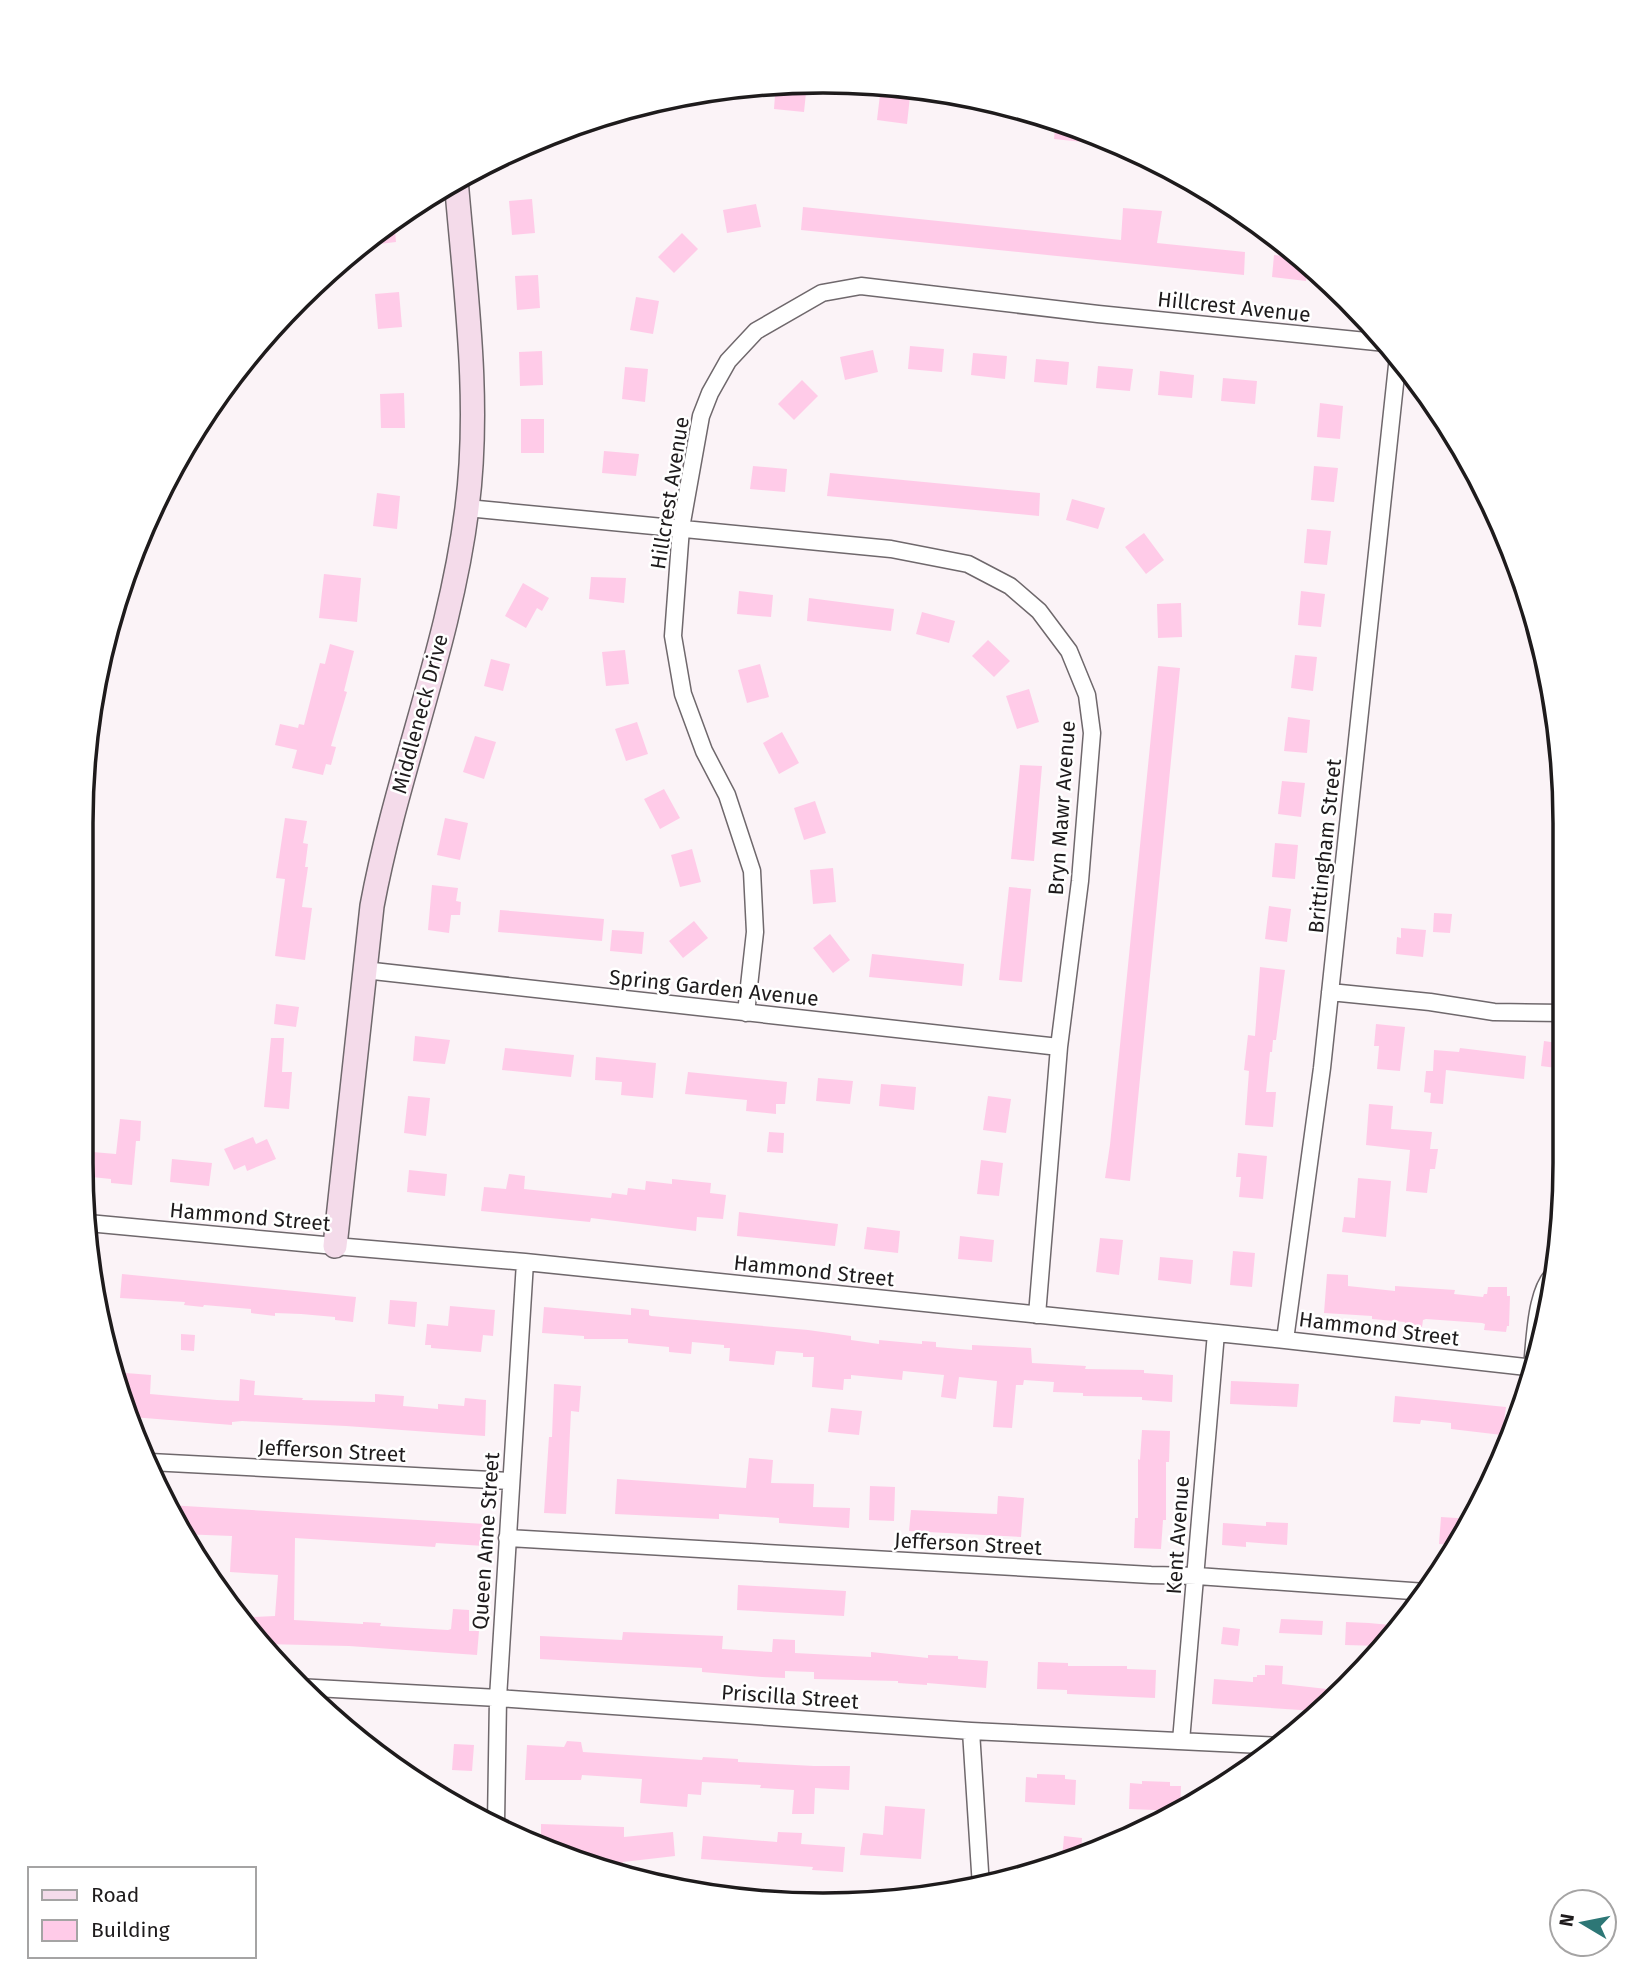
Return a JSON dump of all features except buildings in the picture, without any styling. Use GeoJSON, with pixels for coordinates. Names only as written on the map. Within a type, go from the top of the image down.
{"type":"FeatureCollection","features":[{"type":"Feature","properties":{"kind":"street","name":"Middleneck Drive"},"geometry":{"type":"LineString","coordinates":[[334,1247],[364,970],[382,853],[446,618],[467,508],[472,386],[457,192]]}},
{"type":"Feature","properties":{"kind":"street","name":"Hillcrest Avenue"},"geometry":{"type":"LineString","coordinates":[[746,1013],[755,932],[752,872],[727,795],[705,751],[682,694],[673,636],[681,528],[701,416],[728,361],[755,331],[822,293],[861,286],[1098,314],[1372,342]]}},
{"type":"Feature","properties":{"kind":"street","name":"Brittingham Street"},"geometry":{"type":"LineString","coordinates":[[1285,1340],[1322,1068],[1396,371]]}},
{"type":"Feature","properties":{"kind":"street","name":"Bryn Mawr Avenue"},"geometry":{"type":"LineString","coordinates":[[467,508],[891,549],[968,564],[1010,586],[1039,611],[1069,651],[1087,695],[1092,733],[1080,881],[1059,1047],[1037,1315]]}},
{"type":"Feature","properties":{"kind":"street","name":"Spring Garden Avenue"},"geometry":{"type":"LineString","coordinates":[[364,970],[1059,1047]]}},
{"type":"Feature","properties":{"kind":"street"},"geometry":{"type":"LineString","coordinates":[[1330,992],[1430,1002],[1494,1012],[1553,1013]]}},
{"type":"Feature","properties":{"kind":"street","name":"Hammond Street"},"geometry":{"type":"LineString","coordinates":[[95,1224],[526,1262],[1523,1367]]}},
{"type":"Feature","properties":{"kind":"street","name":"Queen Anne Street"},"geometry":{"type":"LineString","coordinates":[[496,1816],[498,1698],[526,1262]]}},
{"type":"Feature","properties":{"kind":"street","name":"Kent Avenue"},"geometry":{"type":"LineString","coordinates":[[1181,1741],[1216,1333]]}},
{"type":"Feature","properties":{"kind":"street","name":"Jefferson Street"},"geometry":{"type":"LineString","coordinates":[[157,1462],[511,1481]]}},
{"type":"Feature","properties":{"kind":"street","name":"Jefferson Street"},"geometry":{"type":"LineString","coordinates":[[507,1538],[1151,1576],[1197,1576],[1414,1591]]}},
{"type":"Feature","properties":{"kind":"street","name":"Priscilla Street"},"geometry":{"type":"LineString","coordinates":[[317,1688],[971,1731],[1264,1745]]}},
{"type":"Feature","properties":{"kind":"street"},"geometry":{"type":"LineString","coordinates":[[971,1731],[980,1875]]}},
{"type":"Feature","properties":{"kind":"lane"},"geometry":{"type":"LineString","coordinates":[[1535,1321],[1537,1296],[1543,1282]]}}]}
